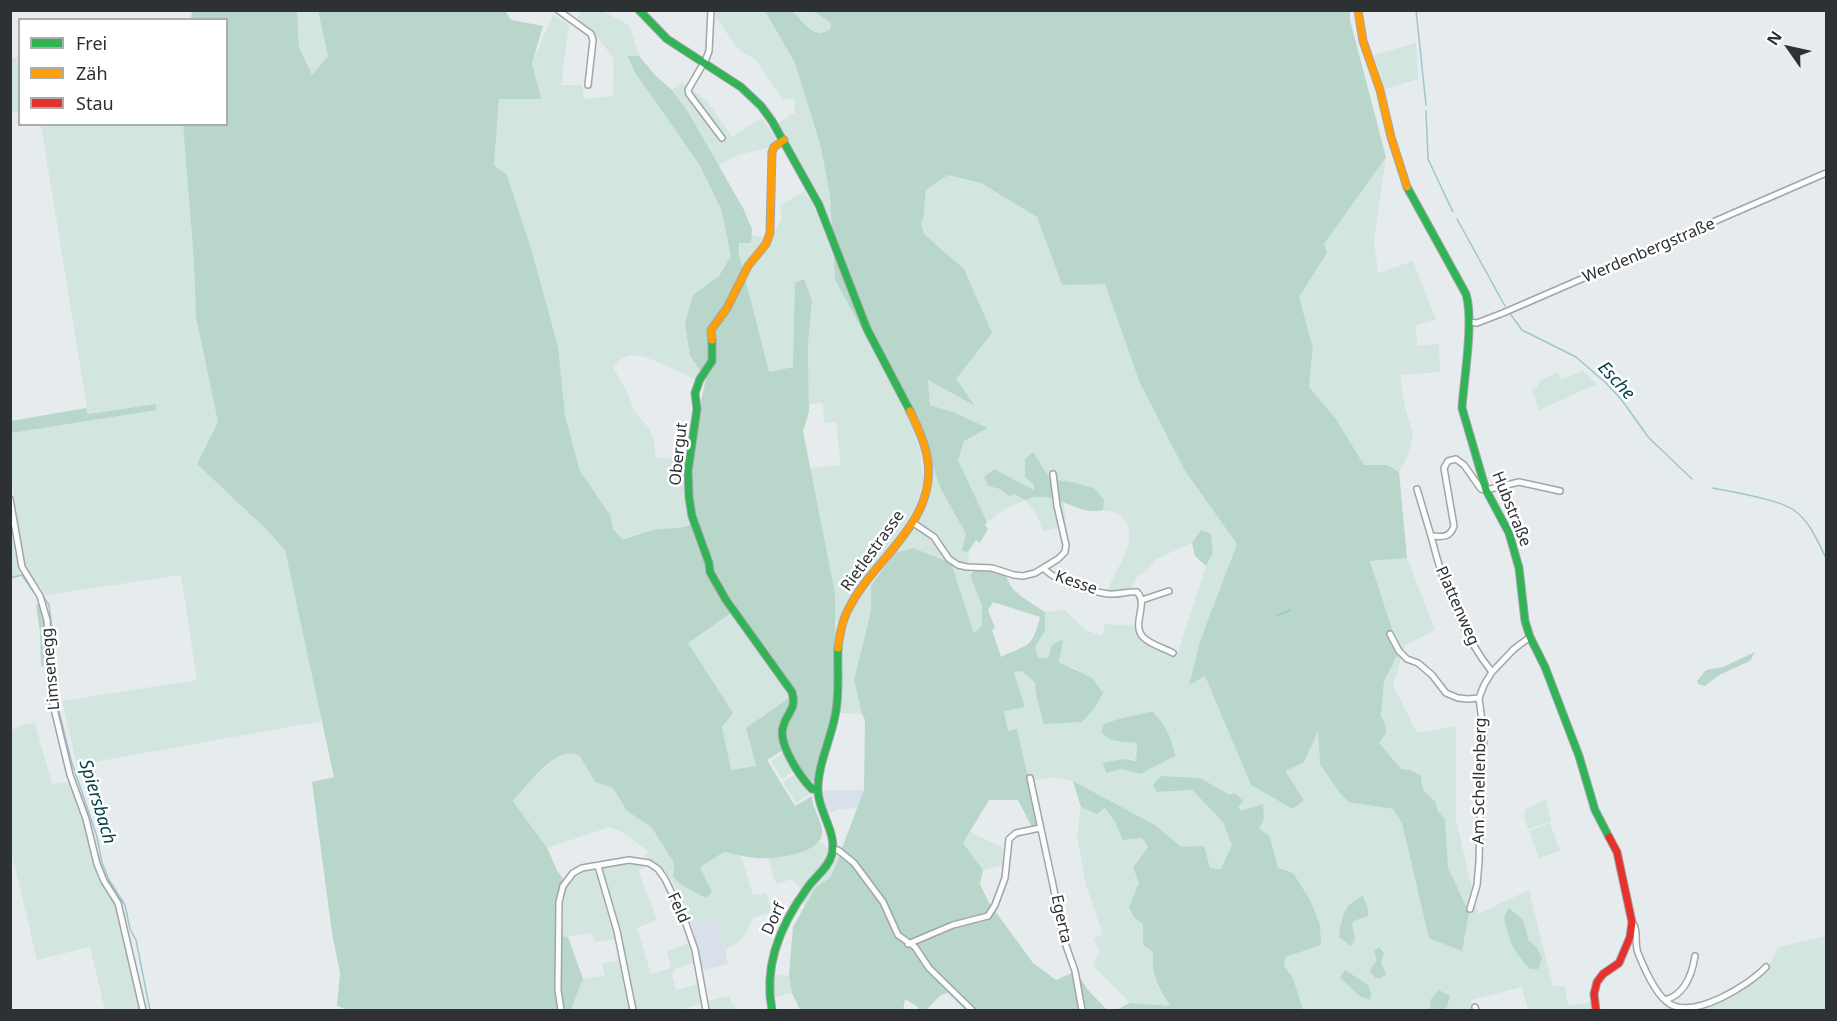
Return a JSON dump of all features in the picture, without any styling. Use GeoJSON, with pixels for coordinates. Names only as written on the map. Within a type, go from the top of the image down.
{"type":"FeatureCollection","features":[{"type":"Feature","properties":{"kind":"street"},"geometry":{"type":"LineString","coordinates":[[558,10],[591,34],[593,40],[588,85]]}},
{"type":"Feature","properties":{"kind":"street","name":"Rietlestrasse"},"geometry":{"type":"LineString","coordinates":[[639,10],[670,41],[740,86],[774,123],[820,207],[855,303],[910,411],[927,456],[928,483],[920,507],[912,522],[866,581],[841,627],[837,706],[820,772],[818,790],[833,850]]}},
{"type":"Feature","properties":{"kind":"street"},"geometry":{"type":"LineString","coordinates":[[711,10],[709,51],[688,90],[722,138]]}},
{"type":"Feature","properties":{"kind":"street","name":"Hubstraße"},"geometry":{"type":"LineString","coordinates":[[1358,10],[1363,41],[1380,90],[1406,185],[1462,285],[1469,304],[1462,408],[1486,490],[1509,533],[1519,568],[1525,621],[1580,756],[1595,810],[1617,852],[1632,922],[1630,937],[1619,963],[1603,974],[1598,982],[1594,994],[1596,1011]]}},
{"type":"Feature","properties":{"kind":"street","name":"Obergut"},"geometry":{"type":"LineString","coordinates":[[784,140],[774,147],[772,152],[770,233],[766,244],[748,266],[727,308],[711,330],[712,361],[700,379],[696,393],[697,409],[689,465],[688,497],[710,572],[726,600],[792,692],[795,707],[786,718],[782,736],[786,748],[809,786],[818,790]]}},
{"type":"Feature","properties":{"kind":"street","name":"Werdenbergstraße"},"geometry":{"type":"LineString","coordinates":[[1469,322],[1477,322],[1503,314],[1827,173]]}},
{"type":"Feature","properties":{"kind":"street"},"geometry":{"type":"LineString","coordinates":[[1431,536],[1447,536],[1452,532],[1454,526],[1444,468],[1448,461],[1456,459],[1464,465],[1481,489],[1520,483],[1560,490]]}},
{"type":"Feature","properties":{"kind":"street"},"geometry":{"type":"LineString","coordinates":[[912,522],[934,537],[949,559],[958,565],[992,568],[1023,576],[1035,573],[1065,552],[1066,545],[1057,506],[1053,474]]}},
{"type":"Feature","properties":{"kind":"street","name":"Plattenweg"},"geometry":{"type":"LineString","coordinates":[[1417,489],[1445,585],[1477,651],[1492,672]]}},
{"type":"Feature","properties":{"kind":"street","name":"Limsenegg"},"geometry":{"type":"LineString","coordinates":[[10,499],[22,567],[40,596],[47,620],[51,696],[70,775],[86,819],[97,864],[104,881],[118,903],[143,1011]]}},
{"type":"Feature","properties":{"kind":"street","name":"Kesse"},"geometry":{"type":"LineString","coordinates":[[1044,567],[1049,574],[1061,581],[1108,594],[1137,592],[1142,600]]}},
{"type":"Feature","properties":{"kind":"street"},"geometry":{"type":"LineString","coordinates":[[1169,591],[1142,600],[1138,624],[1145,639],[1173,653]]}},
{"type":"Feature","properties":{"kind":"street"},"geometry":{"type":"LineString","coordinates":[[1390,634],[1399,651],[1407,658],[1419,663],[1446,693],[1458,698],[1479,698]]}},
{"type":"Feature","properties":{"kind":"street","name":"Am Schellenberg"},"geometry":{"type":"LineString","coordinates":[[1470,909],[1477,885],[1480,781],[1484,758],[1479,698],[1492,672],[1514,649],[1530,637]]}},
{"type":"Feature","properties":{"kind":"street","name":"Egerta"},"geometry":{"type":"LineString","coordinates":[[1030,778],[1063,937],[1075,971],[1082,1011]]}},
{"type":"Feature","properties":{"kind":"street"},"geometry":{"type":"LineString","coordinates":[[908,944],[954,925],[988,916],[995,905],[1005,878],[1009,839],[1016,834],[1040,828]]}},
{"type":"Feature","properties":{"kind":"street"},"geometry":{"type":"LineString","coordinates":[[833,850],[838,850],[854,863],[883,902],[898,935],[915,947],[929,968],[972,1011]]}},
{"type":"Feature","properties":{"kind":"street","name":"Dorf"},"geometry":{"type":"LineString","coordinates":[[772,1011],[769,1002],[769,977],[778,943],[796,903],[829,861],[833,850]]}},
{"type":"Feature","properties":{"kind":"street","name":"Feld"},"geometry":{"type":"LineString","coordinates":[[561,1011],[558,990],[558,946],[559,902],[563,886],[577,870],[629,860],[654,866],[662,874],[693,942],[706,1011]]}},
{"type":"Feature","properties":{"kind":"street"},"geometry":{"type":"LineString","coordinates":[[598,866],[617,931],[633,1011]]}},
{"type":"Feature","properties":{"kind":"street"},"geometry":{"type":"LineString","coordinates":[[1632,922],[1635,926],[1636,950],[1657,990],[1665,1000],[1675,1006],[1683,1008],[1707,1003],[1734,991],[1766,967]]}},
{"type":"Feature","properties":{"kind":"street"},"geometry":{"type":"LineString","coordinates":[[1665,1000],[1673,997],[1686,984],[1692,973],[1695,956]]}},
{"type":"Feature","properties":{"kind":"shaded area"},"geometry":{"type":"Polygon","coordinates":[[[297,11],[318,11],[328,56],[312,75],[299,47],[297,11]]]}},
{"type":"Feature","properties":{"kind":"shaded area"},"geometry":{"type":"Polygon","coordinates":[[[581,11],[602,11],[629,25],[639,56],[627,57],[636,74],[699,164],[721,209],[731,256],[719,276],[693,295],[690,356],[706,378],[704,384],[641,356],[627,356],[613,367],[629,396],[634,411],[648,427],[653,437],[656,458],[687,459],[685,492],[691,525],[636,534],[623,540],[613,529],[609,515],[580,471],[494,165],[499,99],[532,63],[553,15],[569,25],[561,85],[582,85],[584,99],[613,96],[614,59],[599,39],[577,18],[581,11]]]}},
{"type":"Feature","properties":{"kind":"shaded area"},"geometry":{"type":"Polygon","coordinates":[[[715,11],[765,11],[795,63],[822,147],[832,225],[820,196],[778,124],[791,114],[795,114],[794,98],[783,100],[755,59],[735,45],[715,16],[715,11]]]}},
{"type":"Feature","properties":{"kind":"shaded area"},"geometry":{"type":"Polygon","coordinates":[[[792,11],[813,11],[830,22],[831,28],[825,31],[814,31],[792,11]]]}},
{"type":"Feature","properties":{"kind":"shaded area"},"geometry":{"type":"Polygon","coordinates":[[[1416,43],[1418,79],[1385,89],[1374,55],[1416,43]]]}},
{"type":"Feature","properties":{"kind":"shaded area"},"geometry":{"type":"Polygon","coordinates":[[[18,57],[18,112],[11,113],[11,58],[18,57]]]}},
{"type":"Feature","properties":{"kind":"shaded area"},"geometry":{"type":"Polygon","coordinates":[[[682,82],[707,101],[732,137],[761,118],[776,138],[768,148],[737,155],[718,166],[688,112],[672,90],[682,82]]]}},
{"type":"Feature","properties":{"kind":"shaded area"},"geometry":{"type":"Polygon","coordinates":[[[41,126],[183,126],[196,317],[218,422],[197,464],[285,550],[323,721],[77,765],[62,701],[197,680],[181,575],[46,595],[24,564],[11,476],[10,433],[157,410],[156,404],[88,414],[41,126]]]}},
{"type":"Feature","properties":{"kind":"shaded area"},"geometry":{"type":"Polygon","coordinates":[[[1386,157],[1374,241],[1378,273],[1413,261],[1436,320],[1415,325],[1418,346],[1439,344],[1440,372],[1400,375],[1405,407],[1413,434],[1408,455],[1399,472],[1387,465],[1364,465],[1336,419],[1309,387],[1313,348],[1299,297],[1327,253],[1324,244],[1386,157]]]}},
{"type":"Feature","properties":{"kind":"shaded area"},"geometry":{"type":"Polygon","coordinates":[[[948,175],[981,183],[1037,217],[1062,285],[1105,283],[1140,383],[1185,471],[1237,544],[1200,641],[1189,684],[1205,676],[1251,785],[1285,771],[1318,730],[1320,764],[1339,792],[1350,802],[1393,809],[1402,823],[1429,937],[1469,912],[1448,868],[1445,820],[1438,811],[1435,801],[1410,770],[1401,769],[1379,743],[1385,724],[1381,706],[1382,696],[1387,677],[1399,651],[1370,561],[1407,558],[1435,630],[1405,645],[1393,685],[1417,733],[1456,726],[1456,820],[1478,914],[1529,890],[1553,986],[1565,986],[1568,1006],[1593,1002],[1594,1010],[1528,1010],[1522,987],[1471,1000],[1472,1010],[1303,1010],[1293,978],[1284,966],[1285,956],[1321,945],[1278,868],[1270,837],[1241,812],[1230,795],[1200,778],[1162,776],[1157,792],[1191,790],[1223,822],[1232,845],[1221,869],[1210,868],[1155,825],[1073,781],[1055,777],[1029,781],[1017,730],[1008,731],[1004,710],[1025,707],[1014,672],[1022,671],[1035,683],[1037,699],[1077,669],[1059,662],[1062,640],[1048,658],[1038,658],[1035,647],[1045,631],[1045,612],[1065,610],[1085,630],[1102,636],[1105,624],[1136,626],[1147,642],[1176,658],[1206,566],[1213,553],[1201,530],[1192,543],[1156,559],[1136,578],[1131,588],[1118,591],[1108,590],[1128,543],[1127,524],[1121,516],[1103,510],[1104,500],[1072,482],[1050,479],[1033,453],[1034,490],[994,469],[984,477],[988,486],[1000,489],[1011,497],[1014,494],[1030,498],[1051,496],[1064,502],[1066,526],[1043,531],[1036,513],[1025,500],[1006,508],[987,522],[958,460],[964,441],[988,428],[953,412],[930,405],[928,380],[973,405],[956,379],[964,269],[924,234],[921,222],[923,221],[926,190],[948,175]],[[1152,711],[1104,724],[1101,731],[1111,739],[1137,743],[1135,753],[1137,761],[1130,759],[1122,769],[1140,774],[1175,756],[1168,732],[1152,711]],[[1363,897],[1355,899],[1345,912],[1352,925],[1354,921],[1368,916],[1368,908],[1363,897]]]}},
{"type":"Feature","properties":{"kind":"shaded area"},"geometry":{"type":"Polygon","coordinates":[[[804,191],[816,210],[833,256],[835,280],[908,413],[920,452],[923,480],[917,503],[907,521],[855,592],[840,622],[836,621],[835,593],[810,468],[841,465],[836,422],[824,423],[823,403],[809,404],[808,345],[812,301],[793,367],[769,372],[740,255],[739,243],[750,243],[752,235],[770,239],[782,219],[780,206],[804,191]]]}},
{"type":"Feature","properties":{"kind":"shaded area"},"geometry":{"type":"Polygon","coordinates":[[[1583,371],[1597,384],[1539,410],[1532,389],[1537,387],[1540,381],[1557,372],[1561,380],[1583,371]]]}},
{"type":"Feature","properties":{"kind":"shaded area"},"geometry":{"type":"Polygon","coordinates":[[[930,459],[941,489],[966,534],[962,551],[968,552],[970,575],[982,606],[982,627],[974,633],[964,602],[913,548],[895,553],[919,519],[931,492],[930,459]]]}},
{"type":"Feature","properties":{"kind":"shaded area"},"geometry":{"type":"Polygon","coordinates":[[[10,526],[20,575],[11,579],[10,579],[10,526]]]}},
{"type":"Feature","properties":{"kind":"shaded area"},"geometry":{"type":"Polygon","coordinates":[[[871,585],[871,611],[854,680],[862,714],[839,713],[840,664],[845,628],[853,608],[871,585]]]}},
{"type":"Feature","properties":{"kind":"shaded area"},"geometry":{"type":"Polygon","coordinates":[[[734,611],[793,695],[746,728],[756,766],[730,770],[722,727],[688,643],[734,611]]]}},
{"type":"Feature","properties":{"kind":"shaded area"},"geometry":{"type":"Polygon","coordinates":[[[35,723],[52,784],[72,781],[97,864],[118,903],[143,1010],[105,1010],[90,947],[37,960],[11,850],[10,731],[24,724],[35,723]]]}},
{"type":"Feature","properties":{"kind":"shaded area"},"geometry":{"type":"Polygon","coordinates":[[[569,753],[580,756],[595,782],[613,788],[627,811],[652,828],[674,863],[673,876],[712,892],[700,867],[724,852],[741,856],[753,895],[766,893],[772,912],[753,918],[743,937],[725,950],[718,918],[692,924],[674,885],[662,868],[654,861],[644,857],[648,851],[620,831],[610,827],[547,848],[513,801],[525,785],[559,755],[569,753]]]}},
{"type":"Feature","properties":{"kind":"shaded area"},"geometry":{"type":"Polygon","coordinates":[[[783,753],[794,771],[782,779],[771,761],[783,753]]]}},
{"type":"Feature","properties":{"kind":"shaded area"},"geometry":{"type":"Polygon","coordinates":[[[797,773],[810,794],[796,803],[783,782],[797,773]]]}},
{"type":"Feature","properties":{"kind":"shaded area"},"geometry":{"type":"Polygon","coordinates":[[[865,790],[857,808],[838,809],[827,815],[823,805],[822,791],[865,790]]]}},
{"type":"Feature","properties":{"kind":"shaded area"},"geometry":{"type":"Polygon","coordinates":[[[1546,799],[1551,821],[1528,829],[1524,816],[1526,809],[1546,799]]]}},
{"type":"Feature","properties":{"kind":"shaded area"},"geometry":{"type":"Polygon","coordinates":[[[1081,807],[1097,814],[1105,808],[1115,822],[1123,840],[1142,838],[1148,847],[1133,866],[1139,883],[1129,907],[1134,917],[1143,924],[1143,944],[1153,952],[1156,981],[1170,1006],[1130,1003],[1093,966],[1099,952],[1094,938],[1103,935],[1086,885],[1077,837],[1081,807]]]}},
{"type":"Feature","properties":{"kind":"shaded area"},"geometry":{"type":"Polygon","coordinates":[[[1550,823],[1560,851],[1539,858],[1529,831],[1550,823]]]}},
{"type":"Feature","properties":{"kind":"shaded area"},"geometry":{"type":"Polygon","coordinates":[[[970,832],[1003,848],[1002,865],[983,870],[963,843],[970,832]]]}},
{"type":"Feature","properties":{"kind":"shaded area"},"geometry":{"type":"Polygon","coordinates":[[[820,842],[838,856],[831,877],[815,888],[804,906],[800,888],[792,879],[776,884],[768,858],[808,849],[820,842]]]}},
{"type":"Feature","properties":{"kind":"shaded area"},"geometry":{"type":"Polygon","coordinates":[[[630,863],[648,865],[638,870],[657,920],[637,928],[651,974],[671,968],[667,951],[688,943],[694,963],[675,969],[672,975],[676,990],[698,984],[703,1003],[681,1010],[572,1010],[583,979],[605,976],[602,964],[626,959],[623,938],[595,942],[592,933],[563,937],[565,893],[569,884],[582,873],[601,867],[630,863]]]}},
{"type":"Feature","properties":{"kind":"shaded area"},"geometry":{"type":"Polygon","coordinates":[[[718,918],[728,964],[702,970],[692,924],[718,918]]]}},
{"type":"Feature","properties":{"kind":"shaded area"},"geometry":{"type":"Polygon","coordinates":[[[1826,936],[1826,1010],[1666,1010],[1667,1005],[1679,1008],[1692,1007],[1718,999],[1764,971],[1769,971],[1778,947],[1826,936]]]}},
{"type":"Feature","properties":{"kind":"shaded area"},"geometry":{"type":"Polygon","coordinates":[[[774,975],[789,976],[792,993],[774,997],[774,975]]]}},
{"type":"Feature","properties":{"kind":"shaded area"},"geometry":{"type":"Polygon","coordinates":[[[729,996],[738,1010],[711,1010],[708,1001],[729,996]]]}},
{"type":"Feature","properties":{"kind":"green space"},"geometry":{"type":"Polygon","coordinates":[[[192,11],[297,11],[299,47],[312,75],[328,56],[318,11],[505,11],[511,20],[543,26],[532,63],[541,99],[499,99],[494,165],[507,175],[532,252],[558,347],[565,416],[580,471],[610,515],[613,529],[623,540],[650,531],[692,524],[697,521],[691,500],[691,449],[706,378],[690,356],[685,323],[693,295],[719,276],[731,256],[721,209],[699,164],[636,74],[627,56],[639,56],[672,90],[688,112],[743,208],[752,229],[751,243],[739,243],[739,253],[769,372],[793,367],[795,283],[804,279],[812,301],[808,345],[809,412],[803,431],[835,593],[836,665],[832,715],[814,781],[809,781],[786,748],[767,760],[795,806],[812,796],[822,830],[819,842],[804,851],[783,857],[756,858],[724,852],[700,867],[712,892],[706,898],[680,884],[673,876],[674,863],[652,828],[627,811],[613,788],[595,782],[580,756],[566,754],[550,762],[513,801],[547,848],[563,879],[556,896],[563,936],[568,937],[583,979],[572,1010],[345,1010],[337,1006],[340,973],[332,933],[312,782],[334,777],[285,550],[197,464],[218,422],[196,317],[183,126],[228,126],[228,18],[191,18],[192,11]],[[734,611],[688,643],[733,713],[722,727],[731,770],[756,766],[746,728],[793,695],[734,611]]]}},
{"type":"Feature","properties":{"kind":"green space"},"geometry":{"type":"Polygon","coordinates":[[[765,11],[792,11],[810,28],[819,33],[831,28],[830,22],[813,11],[1350,11],[1350,20],[1386,157],[1324,244],[1327,253],[1299,297],[1313,348],[1309,387],[1336,419],[1364,465],[1387,465],[1399,472],[1407,558],[1370,561],[1399,651],[1384,682],[1381,715],[1386,733],[1379,743],[1401,769],[1410,770],[1421,776],[1425,791],[1435,801],[1438,811],[1445,820],[1448,868],[1469,912],[1462,951],[1429,938],[1402,823],[1393,809],[1349,802],[1339,792],[1320,764],[1318,731],[1304,762],[1285,771],[1304,800],[1293,809],[1251,785],[1205,676],[1189,685],[1200,641],[1237,544],[1185,471],[1140,383],[1105,284],[1062,285],[1037,217],[981,183],[948,175],[926,190],[923,221],[921,222],[924,234],[964,269],[992,333],[956,379],[975,406],[928,380],[930,405],[953,412],[988,428],[964,441],[958,460],[987,522],[985,525],[988,529],[980,543],[976,540],[968,552],[962,551],[966,534],[941,489],[922,438],[835,280],[830,196],[821,147],[795,63],[765,11]]]}},
{"type":"Feature","properties":{"kind":"green space"},"geometry":{"type":"Polygon","coordinates":[[[156,404],[157,410],[11,433],[11,421],[86,408],[88,414],[156,404]]]}},
{"type":"Feature","properties":{"kind":"green space"},"geometry":{"type":"Polygon","coordinates":[[[1033,452],[1050,479],[1094,488],[1104,500],[1103,510],[1083,510],[1046,497],[1025,500],[1014,494],[1011,497],[1000,489],[988,486],[984,477],[994,469],[1034,490],[1034,485],[1025,477],[1025,459],[1033,452]]]}},
{"type":"Feature","properties":{"kind":"green space"},"geometry":{"type":"Polygon","coordinates":[[[1201,530],[1211,534],[1213,553],[1206,566],[1195,556],[1192,543],[1201,530]]]}},
{"type":"Feature","properties":{"kind":"green space"},"geometry":{"type":"Polygon","coordinates":[[[913,548],[951,563],[974,633],[982,626],[982,606],[970,575],[976,569],[987,569],[1006,574],[1011,587],[1016,592],[1045,612],[1045,631],[1035,647],[1038,658],[1048,658],[1052,645],[1063,639],[1059,662],[1092,678],[1103,693],[1096,706],[1082,722],[1044,724],[1035,683],[1022,671],[1014,672],[1025,707],[1004,711],[1008,731],[1017,729],[1036,825],[1032,827],[1018,800],[989,800],[963,843],[983,870],[980,884],[989,903],[1033,963],[1056,980],[1076,971],[1088,990],[1107,1010],[965,1010],[948,993],[941,995],[926,1010],[919,1010],[905,999],[903,1010],[800,1010],[792,993],[789,976],[793,927],[815,888],[831,877],[864,790],[865,720],[854,680],[871,611],[871,585],[895,553],[913,548]],[[993,602],[988,610],[995,628],[992,630],[1001,657],[1031,641],[1040,617],[993,602]]]}},
{"type":"Feature","properties":{"kind":"green space"},"geometry":{"type":"Polygon","coordinates":[[[39,603],[44,621],[46,667],[41,666],[36,605],[39,603]]]}},
{"type":"Feature","properties":{"kind":"green space"},"geometry":{"type":"Polygon","coordinates":[[[1755,652],[1750,661],[1719,675],[1705,686],[1698,684],[1697,681],[1706,670],[1723,667],[1755,652]]]}},
{"type":"Feature","properties":{"kind":"green space"},"geometry":{"type":"Polygon","coordinates":[[[1152,711],[1168,732],[1175,756],[1140,774],[1122,769],[1106,773],[1103,763],[1122,759],[1136,761],[1137,743],[1107,738],[1101,731],[1104,724],[1152,711]]]}},
{"type":"Feature","properties":{"kind":"green space"},"geometry":{"type":"Polygon","coordinates":[[[1161,776],[1200,778],[1230,795],[1235,793],[1243,801],[1238,807],[1241,811],[1263,804],[1264,819],[1259,828],[1270,837],[1278,868],[1293,873],[1310,900],[1320,925],[1321,945],[1285,957],[1284,966],[1293,978],[1303,1010],[1116,1010],[1130,1003],[1170,1006],[1156,980],[1153,952],[1143,945],[1143,924],[1134,917],[1129,907],[1139,883],[1133,867],[1148,847],[1142,838],[1123,840],[1115,822],[1105,808],[1097,814],[1081,807],[1073,781],[1155,825],[1182,847],[1204,846],[1210,868],[1221,869],[1232,845],[1223,822],[1192,790],[1157,792],[1153,785],[1161,776]]]}},
{"type":"Feature","properties":{"kind":"green space"},"geometry":{"type":"Polygon","coordinates":[[[1363,896],[1368,916],[1354,921],[1352,925],[1355,938],[1351,946],[1339,937],[1341,924],[1348,907],[1363,896]]]}},
{"type":"Feature","properties":{"kind":"green space"},"geometry":{"type":"Polygon","coordinates":[[[1509,908],[1522,919],[1528,940],[1537,948],[1542,958],[1538,969],[1530,969],[1512,945],[1504,917],[1509,908]]]}},
{"type":"Feature","properties":{"kind":"green space"},"geometry":{"type":"Polygon","coordinates":[[[1379,947],[1384,953],[1381,963],[1386,974],[1381,978],[1376,978],[1370,972],[1377,960],[1374,951],[1379,947]]]}},
{"type":"Feature","properties":{"kind":"green space"},"geometry":{"type":"Polygon","coordinates":[[[1345,970],[1368,985],[1371,993],[1370,1000],[1360,996],[1340,978],[1345,970]]]}},
{"type":"Feature","properties":{"kind":"green space"},"geometry":{"type":"Polygon","coordinates":[[[1439,990],[1450,996],[1447,1007],[1443,1010],[1430,1010],[1431,999],[1439,990]]]}},
{"type":"Feature","properties":{"kind":"waterway","name":"Esche"},"geometry":{"type":"LineString","coordinates":[[1416,10],[1426,105]]}},
{"type":"Feature","properties":{"kind":"waterway","name":"Esche"},"geometry":{"type":"LineString","coordinates":[[1426,111],[1428,159],[1453,212]]}},
{"type":"Feature","properties":{"kind":"waterway","name":"Esche"},"geometry":{"type":"LineString","coordinates":[[1457,219],[1505,306]]}},
{"type":"Feature","properties":{"kind":"waterway","name":"Esche"},"geometry":{"type":"LineString","coordinates":[[1511,315],[1522,330],[1576,357],[1606,383],[1621,399],[1649,438],[1692,479]]}},
{"type":"Feature","properties":{"kind":"waterway","name":"Esche"},"geometry":{"type":"LineString","coordinates":[[1713,488],[1789,507],[1809,526],[1826,558]]}},
{"type":"Feature","properties":{"kind":"waterway","name":"Spiersbach"},"geometry":{"type":"LineString","coordinates":[[10,578],[22,575],[33,591]]}},
{"type":"Feature","properties":{"kind":"waterway","name":"Spiersbach"},"geometry":{"type":"LineString","coordinates":[[43,596],[49,605],[58,707],[71,760],[97,837],[102,863],[109,880],[125,905],[130,929],[136,940],[150,1010]]}},
{"type":"Feature","properties":{"kind":"waterway"},"geometry":{"type":"LineString","coordinates":[[1276,616],[1290,610]]}},
{"type":"Feature","properties":{"kind":"traffic: fast"},"geometry":{"type":"LineString","coordinates":[[639,10],[667,39],[741,87],[761,106],[772,121],[819,205],[867,329],[910,411]]}},
{"type":"Feature","properties":{"kind":"traffic: fast"},"geometry":{"type":"LineString","coordinates":[[1407,187],[1466,294],[1469,334],[1462,408],[1486,490],[1509,533],[1519,568],[1525,621],[1530,637],[1545,667],[1579,756],[1595,810],[1609,837]]}},
{"type":"Feature","properties":{"kind":"traffic: fast"},"geometry":{"type":"LineString","coordinates":[[712,340],[712,361],[700,379],[695,393],[697,409],[688,471],[692,516],[709,563],[710,572],[726,600],[792,692],[792,707],[783,727],[784,742],[791,760],[802,777],[812,789],[818,790]]}},
{"type":"Feature","properties":{"kind":"traffic: fast"},"geometry":{"type":"LineString","coordinates":[[772,1010],[770,977],[783,929],[799,900],[825,867],[832,854],[832,838],[819,800],[818,782],[837,708],[838,648]]}},
{"type":"Feature","properties":{"kind":"traffic: slow"},"geometry":{"type":"LineString","coordinates":[[1358,10],[1363,41],[1380,90],[1391,137],[1407,187]]}},
{"type":"Feature","properties":{"kind":"traffic: slow"},"geometry":{"type":"LineString","coordinates":[[712,340],[711,330],[727,308],[748,266],[766,244],[770,233],[772,152],[774,147],[784,140]]}},
{"type":"Feature","properties":{"kind":"traffic: slow"},"geometry":{"type":"LineString","coordinates":[[838,648],[843,622],[849,608],[860,590],[912,523],[922,504],[928,484],[928,463],[924,443],[910,411]]}},
{"type":"Feature","properties":{"kind":"traffic: jam"},"geometry":{"type":"LineString","coordinates":[[1596,1010],[1594,994],[1597,982],[1603,974],[1619,963],[1630,937],[1632,922],[1617,852],[1609,837]]}}]}
